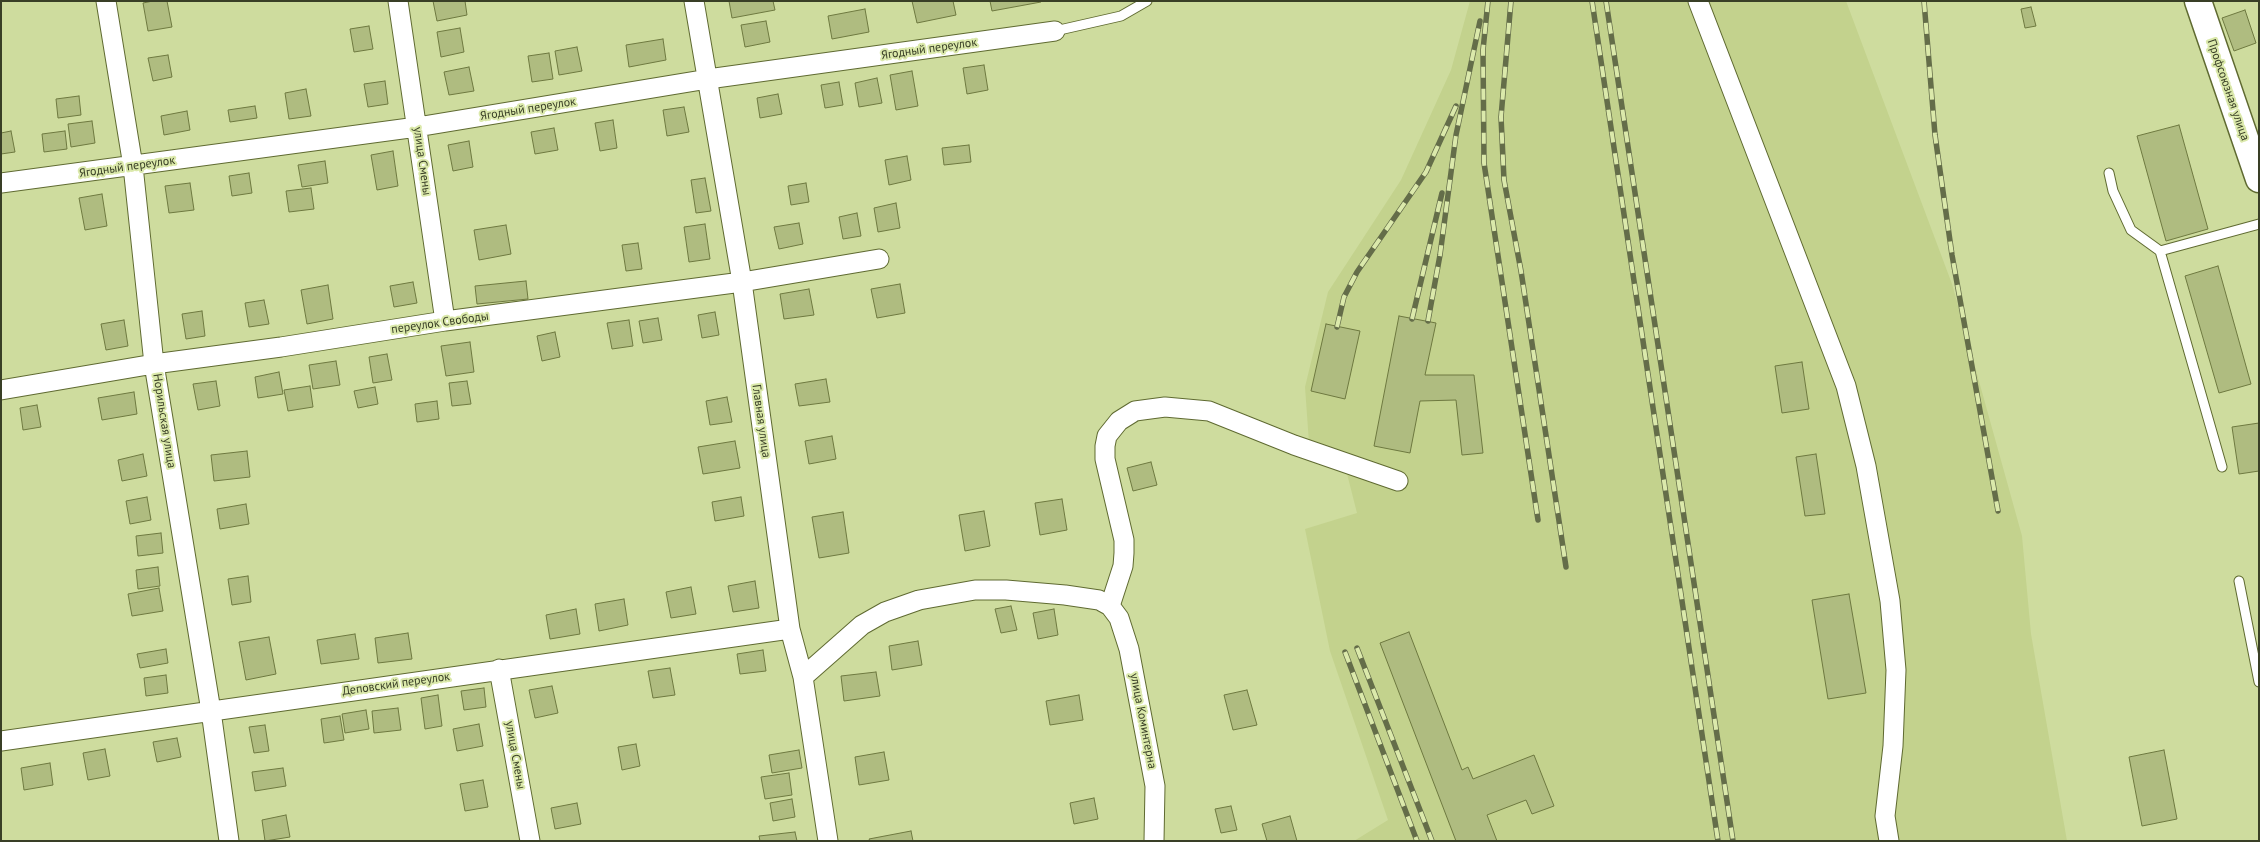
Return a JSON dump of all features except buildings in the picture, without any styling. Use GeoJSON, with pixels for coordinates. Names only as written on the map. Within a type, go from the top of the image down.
{"type":"FeatureCollection","features":[{"type":"Feature","properties":{"kind":"main road","name":"Профсоюзная улица"},"geometry":{"type":"LineString","coordinates":[[2198,1],[2259,179]]}},
{"type":"Feature","properties":{"kind":"street","name":"Норильская улица"},"geometry":{"type":"LineString","coordinates":[[106,1],[133,166],[154,364],[211,711],[229,841]]}},
{"type":"Feature","properties":{"kind":"street","name":"улица Смены"},"geometry":{"type":"LineString","coordinates":[[398,1],[445,321]]}},
{"type":"Feature","properties":{"kind":"street","name":"Главная улица"},"geometry":{"type":"LineString","coordinates":[[694,1],[742,282],[790,629],[803,677],[828,841]]}},
{"type":"Feature","properties":{"kind":"street"},"geometry":{"type":"LineString","coordinates":[[1698,1],[1846,386],[1866,466],[1890,601],[1896,670],[1893,746],[1885,816],[1890,841]]}},
{"type":"Feature","properties":{"kind":"street","name":"Ягодный переулок"},"geometry":{"type":"LineString","coordinates":[[1,183],[417,127],[708,79],[1055,31]]}},
{"type":"Feature","properties":{"kind":"street","name":"переулок Свободы"},"geometry":{"type":"LineString","coordinates":[[1,390],[154,364],[281,347],[445,321],[742,282],[879,259]]}},
{"type":"Feature","properties":{"kind":"street"},"geometry":{"type":"LineString","coordinates":[[803,677],[862,625],[885,612],[919,600],[975,590],[1006,590],[1098,600],[1110,606],[1123,566],[1124,540],[1105,459],[1105,446],[1107,436],[1119,421],[1135,410],[1165,406],[1209,412],[1294,445],[1398,481]]}},
{"type":"Feature","properties":{"kind":"street","name":"улица Коминтерна"},"geometry":{"type":"LineString","coordinates":[[1110,606],[1119,618],[1129,649],[1153,768],[1155,786],[1154,841]]}},
{"type":"Feature","properties":{"kind":"street","name":"Деповский переулок"},"geometry":{"type":"LineString","coordinates":[[1,741],[790,629]]}},
{"type":"Feature","properties":{"kind":"street","name":"улица Смены"},"geometry":{"type":"LineString","coordinates":[[499,669],[530,841]]}},
{"type":"Feature","properties":{"kind":"lane"},"geometry":{"type":"LineString","coordinates":[[1055,31],[1120,16],[1147,1]]}},
{"type":"Feature","properties":{"kind":"lane"},"geometry":{"type":"LineString","coordinates":[[2109,173],[2113,191],[2131,230],[2160,251],[2222,467]]}},
{"type":"Feature","properties":{"kind":"lane"},"geometry":{"type":"LineString","coordinates":[[2160,251],[2259,224]]}},
{"type":"Feature","properties":{"kind":"lane"},"geometry":{"type":"LineString","coordinates":[[2239,581],[2259,682]]}},
{"type":"Feature","properties":{"kind":"shaded area"},"geometry":{"type":"Polygon","coordinates":[[[1470,1],[1846,1],[1952,284],[2022,536],[2031,634],[2067,841],[1354,841],[1388,820],[1330,651],[1305,529],[1357,513],[1343,458],[1309,443],[1305,387],[1328,292],[1401,180],[1451,70],[1470,1]]]}},
{"type":"Feature","properties":{"kind":"railway"},"geometry":{"type":"LineString","coordinates":[[1488,1],[1483,50],[1484,163],[1538,520]]}},
{"type":"Feature","properties":{"kind":"railway"},"geometry":{"type":"LineString","coordinates":[[1511,1],[1501,117],[1504,180],[1521,271],[1566,567]]}},
{"type":"Feature","properties":{"kind":"railway"},"geometry":{"type":"LineString","coordinates":[[1592,1],[1718,841]]}},
{"type":"Feature","properties":{"kind":"railway"},"geometry":{"type":"LineString","coordinates":[[1606,1],[1733,841]]}},
{"type":"Feature","properties":{"kind":"railway"},"geometry":{"type":"LineString","coordinates":[[1924,1],[1935,135],[1952,255],[1998,511]]}},
{"type":"Feature","properties":{"kind":"railway"},"geometry":{"type":"LineString","coordinates":[[1428,321],[1440,255],[1456,135],[1480,21]]}},
{"type":"Feature","properties":{"kind":"railway"},"geometry":{"type":"LineString","coordinates":[[1337,327],[1344,297],[1357,272],[1426,172],[1456,106]]}},
{"type":"Feature","properties":{"kind":"railway"},"geometry":{"type":"LineString","coordinates":[[1412,319],[1442,193]]}},
{"type":"Feature","properties":{"kind":"railway"},"geometry":{"type":"LineString","coordinates":[[1357,648],[1432,841]]}},
{"type":"Feature","properties":{"kind":"railway"},"geometry":{"type":"LineString","coordinates":[[1345,652],[1417,841]]}}]}
